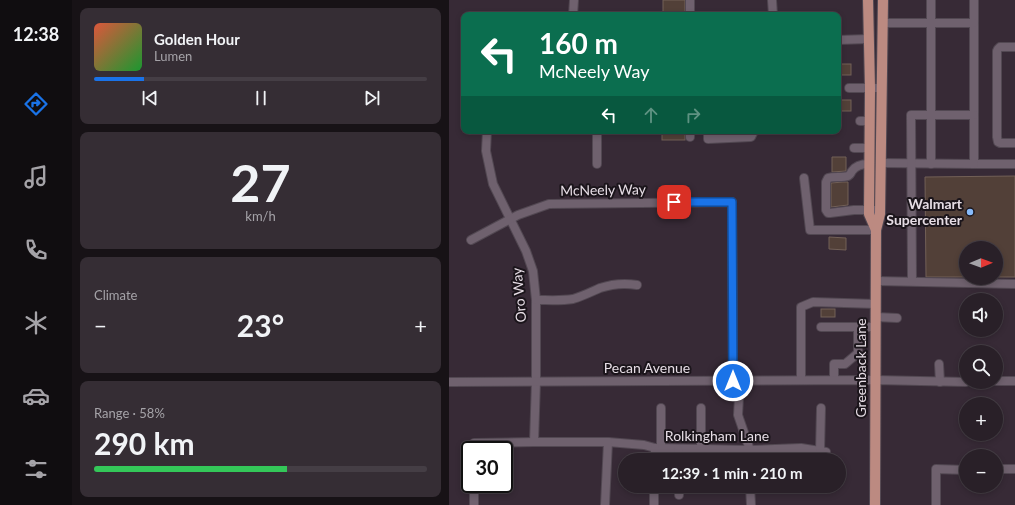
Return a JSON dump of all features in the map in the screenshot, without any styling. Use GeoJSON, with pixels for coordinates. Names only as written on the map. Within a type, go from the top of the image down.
{"type":"FeatureCollection","features":[{"type":"Feature","properties":{"kind":"main road","name":"Greenback Lane"},"geometry":{"type":"LineString","coordinates":[[868,0],[870,88],[865,121],[869,145],[869,214],[876,230]]}},
{"type":"Feature","properties":{"kind":"main road","name":"Greenback Lane"},"geometry":{"type":"LineString","coordinates":[[875,505],[876,230],[881,210],[883,0]]}},
{"type":"Feature","properties":{"kind":"main road"},"geometry":{"type":"LineString","coordinates":[[868,40],[876,45],[875,68],[882,72]]}},
{"type":"Feature","properties":{"kind":"main road"},"geometry":{"type":"LineString","coordinates":[[869,145],[874,147],[877,159],[881,164]]}},
{"type":"Feature","properties":{"kind":"main road"},"geometry":{"type":"LineString","coordinates":[[869,164],[875,172],[875,189],[881,193]]}},
{"type":"Feature","properties":{"kind":"street"},"geometry":{"type":"LineString","coordinates":[[573,12],[574,0]]}},
{"type":"Feature","properties":{"kind":"street"},"geometry":{"type":"LineString","coordinates":[[689,0],[689,12]]}},
{"type":"Feature","properties":{"kind":"street"},"geometry":{"type":"LineString","coordinates":[[773,0],[773,12]]}},
{"type":"Feature","properties":{"kind":"street"},"geometry":{"type":"LineString","coordinates":[[931,0],[931,164]]}},
{"type":"Feature","properties":{"kind":"street"},"geometry":{"type":"LineString","coordinates":[[974,0],[974,164]]}},
{"type":"Feature","properties":{"kind":"street"},"geometry":{"type":"LineString","coordinates":[[883,23],[974,23]]}},
{"type":"Feature","properties":{"kind":"street"},"geometry":{"type":"LineString","coordinates":[[841,40],[868,40]]}},
{"type":"Feature","properties":{"kind":"street"},"geometry":{"type":"LineString","coordinates":[[1015,47],[1000,47],[997,51],[997,137],[998,142],[1000,143],[1015,143]]}},
{"type":"Feature","properties":{"kind":"street"},"geometry":{"type":"LineString","coordinates":[[849,88],[882,88]]}},
{"type":"Feature","properties":{"kind":"street"},"geometry":{"type":"LineString","coordinates":[[912,281],[911,115],[974,116]]}},
{"type":"Feature","properties":{"kind":"street","name":"Oro Way"},"geometry":{"type":"LineString","coordinates":[[487,134],[486,151],[493,184],[526,251],[533,271],[535,300],[536,381],[534,442]]}},
{"type":"Feature","properties":{"kind":"street"},"geometry":{"type":"LineString","coordinates":[[597,134],[597,164]]}},
{"type":"Feature","properties":{"kind":"street"},"geometry":{"type":"LineString","coordinates":[[708,134],[708,139],[751,137],[752,134]]}},
{"type":"Feature","properties":{"kind":"street"},"geometry":{"type":"LineString","coordinates":[[854,148],[869,145]]}},
{"type":"Feature","properties":{"kind":"street"},"geometry":{"type":"LineString","coordinates":[[869,164],[856,166],[847,176],[828,178],[826,182],[825,207],[828,213],[854,210],[881,210]]}},
{"type":"Feature","properties":{"kind":"street"},"geometry":{"type":"LineString","coordinates":[[881,164],[1015,164]]}},
{"type":"Feature","properties":{"kind":"street"},"geometry":{"type":"LineString","coordinates":[[805,178],[810,230],[876,230]]}},
{"type":"Feature","properties":{"kind":"street","name":"McNeely Way"},"geometry":{"type":"LineString","coordinates":[[471,240],[518,215],[544,205],[554,203],[732,202],[736,380]]}},
{"type":"Feature","properties":{"kind":"street"},"geometry":{"type":"LineString","coordinates":[[876,281],[1015,284]]}},
{"type":"Feature","properties":{"kind":"street"},"geometry":{"type":"LineString","coordinates":[[535,300],[574,299],[603,287],[618,284],[637,285]]}},
{"type":"Feature","properties":{"kind":"street"},"geometry":{"type":"LineString","coordinates":[[801,380],[801,307],[813,302],[876,304]]}},
{"type":"Feature","properties":{"kind":"street"},"geometry":{"type":"LineString","coordinates":[[821,327],[858,327],[897,318]]}},
{"type":"Feature","properties":{"kind":"street"},"geometry":{"type":"LineString","coordinates":[[834,380],[834,364],[845,364],[858,353],[858,327]]}},
{"type":"Feature","properties":{"kind":"street"},"geometry":{"type":"LineString","coordinates":[[939,364],[940,382]]}},
{"type":"Feature","properties":{"kind":"street"},"geometry":{"type":"LineString","coordinates":[[736,380],[739,415],[750,450]]}},
{"type":"Feature","properties":{"kind":"street","name":"Pecan Avenue"},"geometry":{"type":"LineString","coordinates":[[449,382],[736,380],[875,380],[959,382]]}},
{"type":"Feature","properties":{"kind":"street"},"geometry":{"type":"LineString","coordinates":[[1003,382],[1015,381]]}},
{"type":"Feature","properties":{"kind":"street"},"geometry":{"type":"LineString","coordinates":[[657,453],[661,408]]}},
{"type":"Feature","properties":{"kind":"street"},"geometry":{"type":"LineString","coordinates":[[701,408],[701,449]]}},
{"type":"Feature","properties":{"kind":"street"},"geometry":{"type":"LineString","coordinates":[[821,408],[824,453]]}},
{"type":"Feature","properties":{"kind":"street","name":"Rolkingham Lane"},"geometry":{"type":"LineString","coordinates":[[513,442],[608,442],[679,449],[750,450],[801,448],[820,453]]}},
{"type":"Feature","properties":{"kind":"street"},"geometry":{"type":"LineString","coordinates":[[605,505],[608,442]]}},
{"type":"Feature","properties":{"kind":"street"},"geometry":{"type":"LineString","coordinates":[[1003,469],[1015,469]]}},
{"type":"Feature","properties":{"kind":"street"},"geometry":{"type":"LineString","coordinates":[[936,505],[935,470],[959,470]]}},
{"type":"Feature","properties":{"kind":"street"},"geometry":{"type":"LineString","coordinates":[[474,493],[474,505]]}},
{"type":"Feature","properties":{"kind":"street"},"geometry":{"type":"LineString","coordinates":[[654,493],[654,505]]}},
{"type":"Feature","properties":{"kind":"street"},"geometry":{"type":"LineString","coordinates":[[750,493],[751,505]]}},
{"type":"Feature","properties":{"kind":"building"},"geometry":{"type":"Polygon","coordinates":[[[663,0],[685,0],[685,12],[663,12],[663,0]]]}},
{"type":"Feature","properties":{"kind":"building"},"geometry":{"type":"Polygon","coordinates":[[[841,64],[851,64],[851,75],[841,75],[841,64]]]}},
{"type":"Feature","properties":{"kind":"building"},"geometry":{"type":"Polygon","coordinates":[[[841,100],[851,100],[851,111],[841,111],[841,100]]]}},
{"type":"Feature","properties":{"kind":"building"},"geometry":{"type":"Polygon","coordinates":[[[662,134],[685,134],[685,140],[662,140],[662,134]]]}},
{"type":"Feature","properties":{"kind":"building"},"geometry":{"type":"Polygon","coordinates":[[[832,157],[846,157],[846,171],[832,172],[832,157]]]}},
{"type":"Feature","properties":{"kind":"building","name":"Walmart Supercenter"},"geometry":{"type":"Polygon","coordinates":[[[1015,176],[1015,277],[1003,277],[1003,241],[959,241],[959,277],[926,277],[925,177],[1015,176]]]}},
{"type":"Feature","properties":{"kind":"building"},"geometry":{"type":"Polygon","coordinates":[[[848,182],[848,205],[831,207],[831,183],[848,182]]]}},
{"type":"Feature","properties":{"kind":"building"},"geometry":{"type":"Polygon","coordinates":[[[829,237],[846,238],[846,250],[829,249],[829,237]]]}},
{"type":"Feature","properties":{"kind":"building"},"geometry":{"type":"Polygon","coordinates":[[[821,309],[835,309],[835,317],[821,317],[821,309]]]}},
{"type":"Feature","properties":{"kind":"place","name":"Walmart Supercenter"},"geometry":{"type":"Point","coordinates":[970,212]}},
{"type":"Feature","properties":{"kind":"route"},"geometry":{"type":"LineString","coordinates":[[674,202],[732,202],[733,381]]}}]}
